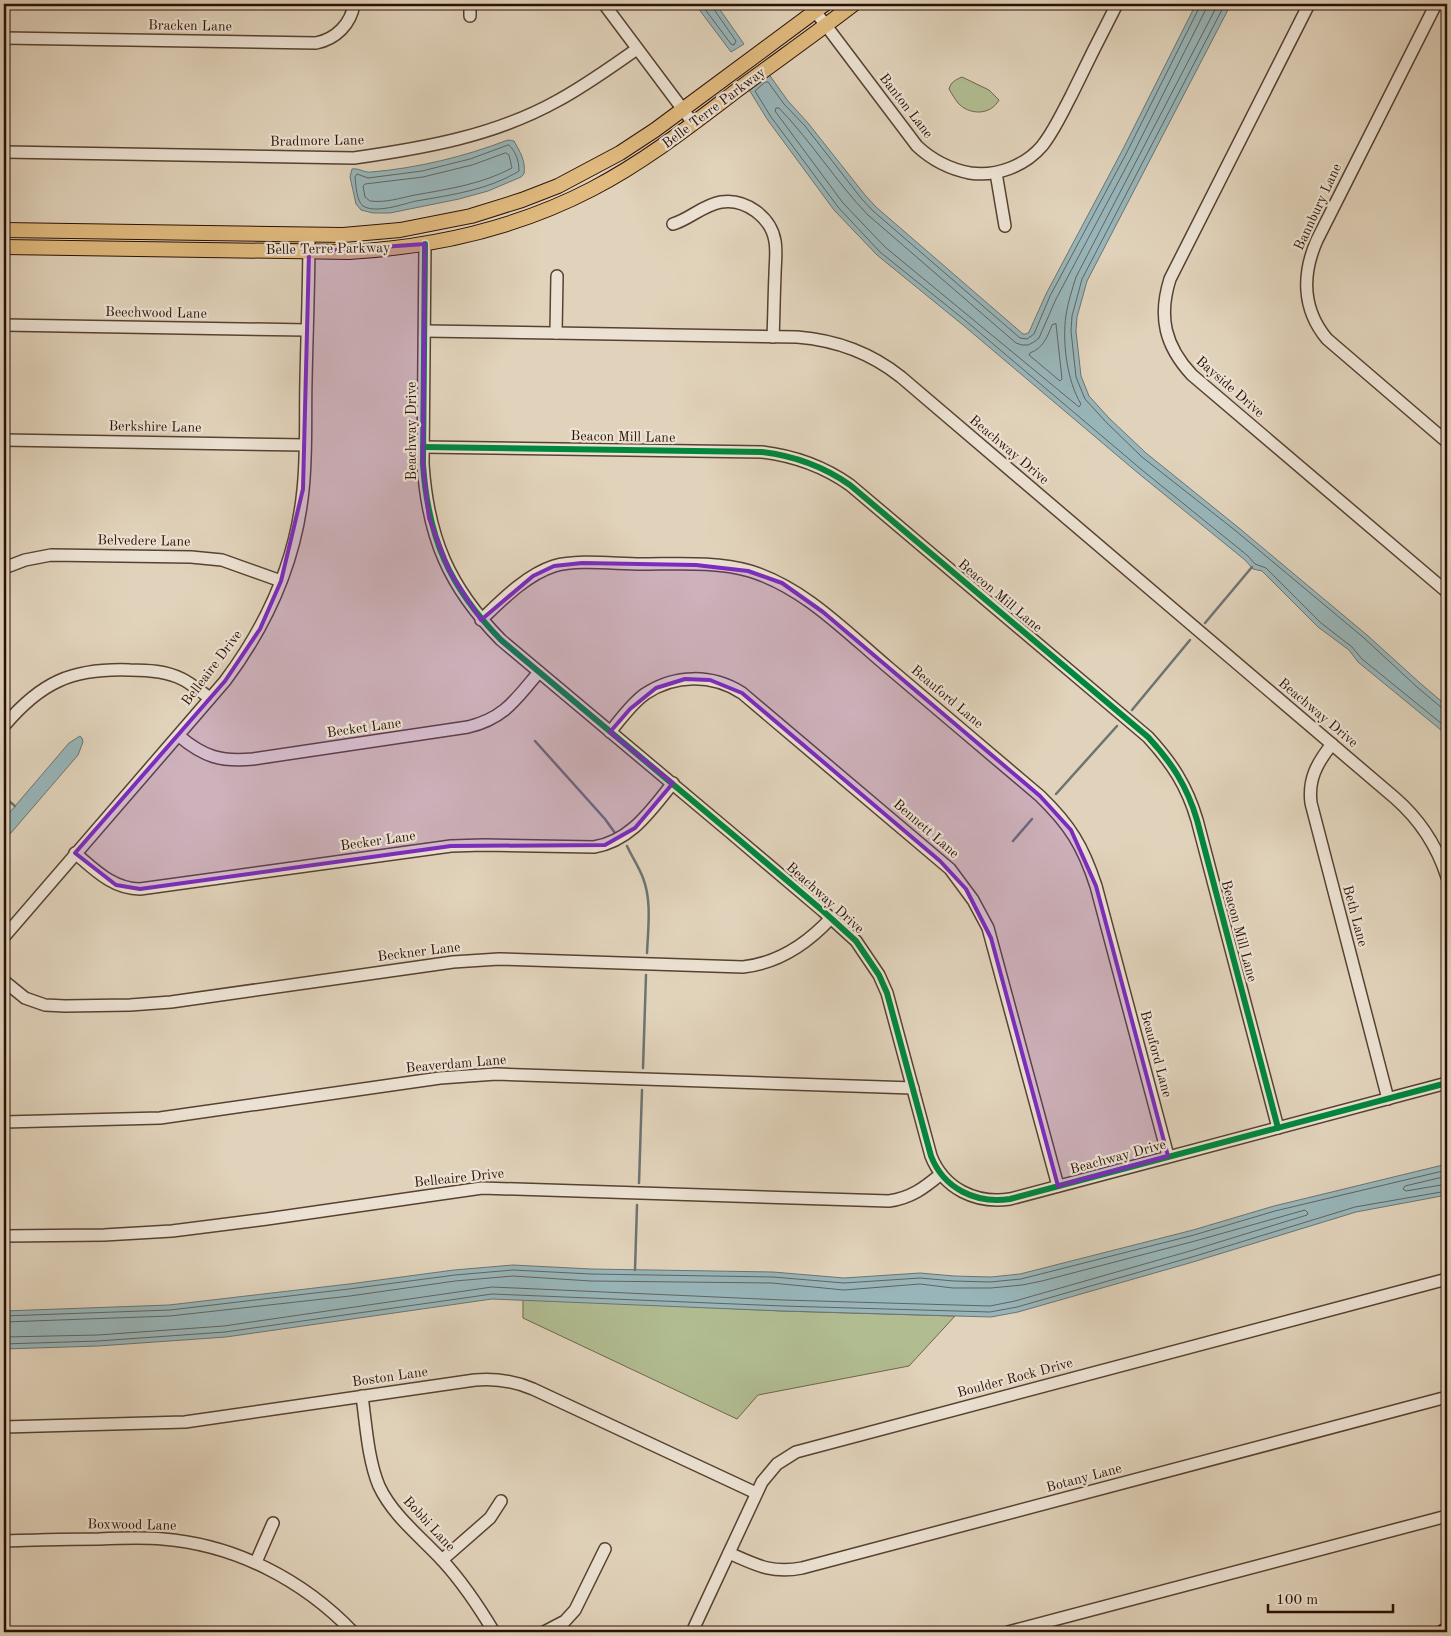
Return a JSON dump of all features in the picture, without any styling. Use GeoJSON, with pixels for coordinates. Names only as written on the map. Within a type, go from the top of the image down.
{"type":"FeatureCollection","features":[{"type":"Feature","properties":{"kind":"main road","name":"Belle Terre Parkway"},"geometry":{"type":"LineString","coordinates":[[4,247],[309,252],[370,250],[425,244],[494,228],[560,204],[593,189],[629,168],[854,4]]}},
{"type":"Feature","properties":{"kind":"main road","name":"Belle Terre Parkway"},"geometry":{"type":"LineString","coordinates":[[4,230],[343,235],[400,230],[456,220],[501,207],[558,186],[597,166],[638,142],[820,7]]}},
{"type":"Feature","properties":{"kind":"street","name":"Bracken Lane"},"geometry":{"type":"LineString","coordinates":[[4,38],[316,43],[329,39],[342,29],[351,17],[354,4]]}},
{"type":"Feature","properties":{"kind":"street"},"geometry":{"type":"LineString","coordinates":[[604,4],[693,123]]}},
{"type":"Feature","properties":{"kind":"street","name":"Banton Lane"},"geometry":{"type":"LineString","coordinates":[[820,7],[826,26],[906,133],[927,155],[944,165],[962,171],[996,173],[1019,164],[1042,146],[1117,4]]}},
{"type":"Feature","properties":{"kind":"street","name":"Bayside Drive"},"geometry":{"type":"LineString","coordinates":[[1309,4],[1170,279],[1164,300],[1166,330],[1174,352],[1192,375],[1447,592]]}},
{"type":"Feature","properties":{"kind":"street","name":"Bannbury Lane"},"geometry":{"type":"LineString","coordinates":[[1436,4],[1317,240],[1307,269],[1306,286],[1314,319],[1327,338],[1447,442]]}},
{"type":"Feature","properties":{"kind":"street","name":"Bradmore Lane"},"geometry":{"type":"LineString","coordinates":[[4,152],[354,158],[432,146],[507,124],[557,101],[637,49]]}},
{"type":"Feature","properties":{"kind":"street"},"geometry":{"type":"LineString","coordinates":[[996,173],[1005,226]]}},
{"type":"Feature","properties":{"kind":"street"},"geometry":{"type":"LineString","coordinates":[[673,224],[720,202],[744,204],[760,215],[771,230],[775,245],[773,337]]}},
{"type":"Feature","properties":{"kind":"street","name":"Belleaire Drive"},"geometry":{"type":"LineString","coordinates":[[4,937],[225,681],[249,647],[282,581],[293,543],[301,504],[304,474],[309,235]]}},
{"type":"Feature","properties":{"kind":"street","name":"Beachway Drive"},"geometry":{"type":"LineString","coordinates":[[425,244],[424,484],[428,509],[438,546],[456,585],[481,620],[501,640],[673,783],[831,918],[856,942],[879,976],[890,1004],[931,1156],[941,1174],[950,1183],[962,1192],[980,1199],[990,1201],[1010,1199],[1447,1083]]}},
{"type":"Feature","properties":{"kind":"street"},"geometry":{"type":"LineString","coordinates":[[556,333],[558,276]]}},
{"type":"Feature","properties":{"kind":"street","name":"Beechwood Lane"},"geometry":{"type":"LineString","coordinates":[[4,325],[307,330]]}},
{"type":"Feature","properties":{"kind":"street","name":"Beachway Drive"},"geometry":{"type":"LineString","coordinates":[[426,331],[815,339],[840,344],[868,356],[894,372],[1387,791],[1410,813],[1431,842],[1441,860],[1447,877]]}},
{"type":"Feature","properties":{"kind":"street","name":"Berkshire Lane"},"geometry":{"type":"LineString","coordinates":[[4,440],[305,445]]}},
{"type":"Feature","properties":{"kind":"street","name":"Beacon Mill Lane"},"geometry":{"type":"LineString","coordinates":[[423,446],[762,452],[794,458],[823,468],[855,489],[1148,737],[1173,766],[1187,793],[1197,820],[1278,1128]]}},
{"type":"Feature","properties":{"kind":"street","name":"Belvedere Lane"},"geometry":{"type":"LineString","coordinates":[[4,568],[25,560],[51,555],[191,557],[222,560],[282,581]]}},
{"type":"Feature","properties":{"kind":"street","name":"Beauford Lane"},"geometry":{"type":"LineString","coordinates":[[481,620],[500,601],[534,576],[554,566],[582,563],[696,565],[748,570],[782,583],[823,612],[1040,796],[1071,830],[1085,856],[1096,886],[1168,1156]]}},
{"type":"Feature","properties":{"kind":"street"},"geometry":{"type":"LineString","coordinates":[[4,726],[23,705],[43,689],[76,674],[89,671],[135,670],[160,672],[183,680],[210,698]]}},
{"type":"Feature","properties":{"kind":"street","name":"Becket Lane"},"geometry":{"type":"LineString","coordinates":[[179,736],[203,753],[218,758],[234,760],[260,758],[468,727],[487,722],[504,712],[539,672]]}},
{"type":"Feature","properties":{"kind":"street","name":"Bennett Lane"},"geometry":{"type":"LineString","coordinates":[[610,732],[644,695],[666,684],[685,679],[698,679],[710,680],[730,687],[742,693],[950,870],[973,900],[988,928],[1058,1186]]}},
{"type":"Feature","properties":{"kind":"street","name":"Beth Lane"},"geometry":{"type":"LineString","coordinates":[[1332,744],[1314,772],[1310,790],[1311,803],[1388,1098]]}},
{"type":"Feature","properties":{"kind":"street","name":"Becker Lane"},"geometry":{"type":"LineString","coordinates":[[76,853],[110,881],[123,887],[140,890],[451,846],[594,847],[611,843],[635,828],[673,783]]}},
{"type":"Feature","properties":{"kind":"street","name":"Beckner Lane"},"geometry":{"type":"LineString","coordinates":[[4,982],[25,998],[39,1003],[56,1006],[100,1006],[171,1002],[474,960],[499,959],[743,967],[765,963],[791,952],[812,937],[831,918]]}},
{"type":"Feature","properties":{"kind":"street","name":"Beaverdam Lane"},"geometry":{"type":"LineString","coordinates":[[4,1122],[151,1119],[440,1078],[496,1074],[913,1088]]}},
{"type":"Feature","properties":{"kind":"street","name":"Belleaire Drive"},"geometry":{"type":"LineString","coordinates":[[4,1236],[104,1235],[172,1231],[482,1188],[889,1200],[903,1198],[916,1193],[941,1174]]}},
{"type":"Feature","properties":{"kind":"street","name":"Boulder Rock Drive"},"geometry":{"type":"LineString","coordinates":[[692,1632],[756,1493],[768,1474],[788,1456],[804,1449],[1447,1279]]}},
{"type":"Feature","properties":{"kind":"street","name":"Boston Lane"},"geometry":{"type":"LineString","coordinates":[[4,1427],[185,1422],[475,1380],[498,1379],[511,1381],[533,1389],[756,1493]]}},
{"type":"Feature","properties":{"kind":"street","name":"Bobbi Lane"},"geometry":{"type":"LineString","coordinates":[[362,1396],[373,1469],[382,1491],[397,1514],[442,1560],[469,1593],[494,1632]]}},
{"type":"Feature","properties":{"kind":"street","name":"Botany Lane"},"geometry":{"type":"LineString","coordinates":[[730,1553],[766,1569],[783,1571],[802,1568],[1447,1396]]}},
{"type":"Feature","properties":{"kind":"street"},"geometry":{"type":"LineString","coordinates":[[442,1560],[490,1518],[501,1501]]}},
{"type":"Feature","properties":{"kind":"street"},"geometry":{"type":"LineString","coordinates":[[1008,1632],[1447,1516]]}},
{"type":"Feature","properties":{"kind":"street"},"geometry":{"type":"LineString","coordinates":[[256,1562],[273,1523]]}},
{"type":"Feature","properties":{"kind":"street","name":"Boxwood Lane"},"geometry":{"type":"LineString","coordinates":[[4,1541],[131,1538],[164,1539],[204,1545],[256,1562],[283,1576],[337,1616],[353,1632]]}},
{"type":"Feature","properties":{"kind":"street"},"geometry":{"type":"LineString","coordinates":[[544,1632],[565,1621],[575,1610],[586,1591],[604,1549]]}},
{"type":"Feature","properties":{"kind":"highlighted area"},"geometry":{"type":"Polygon","coordinates":[[[425,244],[423,464],[429,518],[450,572],[481,620],[533,576],[554,566],[582,563],[696,565],[748,571],[782,583],[823,612],[1040,796],[1071,830],[1096,886],[1168,1156],[1058,1186],[991,938],[966,889],[940,861],[742,693],[710,680],[685,679],[656,688],[630,709],[610,732],[673,783],[635,828],[605,845],[451,846],[140,889],[116,885],[75,853],[225,681],[260,629],[281,581],[303,489],[309,252],[425,244]]]}},
{"type":"Feature","properties":{"kind":"green space"},"geometry":{"type":"Polygon","coordinates":[[[962,77],[989,90],[999,100],[990,109],[985,111],[973,112],[963,107],[949,89],[954,82],[962,77]]]}},
{"type":"Feature","properties":{"kind":"green space"},"geometry":{"type":"Polygon","coordinates":[[[523,1299],[783,1311],[955,1316],[909,1366],[758,1395],[737,1419],[523,1318],[523,1299]]]}},
{"type":"Feature","properties":{"kind":"water"},"geometry":{"type":"Polygon","coordinates":[[[695,4],[716,4],[744,44],[731,52],[695,4]]]}},
{"type":"Feature","properties":{"kind":"water"},"geometry":{"type":"Polygon","coordinates":[[[1196,4],[1231,4],[1087,281],[1077,317],[1076,331],[1081,376],[1089,396],[1146,453],[1367,635],[1447,706],[1447,735],[1358,662],[1349,650],[1318,627],[1262,571],[1253,569],[1245,560],[877,255],[834,210],[767,119],[748,88],[768,73],[788,101],[876,207],[1023,334],[1026,334],[1029,332],[1046,294],[1122,151],[1196,4]]]}},
{"type":"Feature","properties":{"kind":"water"},"geometry":{"type":"Polygon","coordinates":[[[508,140],[514,141],[520,153],[524,165],[524,174],[488,191],[390,213],[373,213],[361,210],[356,204],[350,177],[352,169],[371,172],[423,165],[474,152],[508,140]]]}},
{"type":"Feature","properties":{"kind":"water"},"geometry":{"type":"Polygon","coordinates":[[[80,736],[83,742],[78,755],[4,841],[4,819],[69,743],[80,736]]]}},
{"type":"Feature","properties":{"kind":"water"},"geometry":{"type":"Polygon","coordinates":[[[1447,1164],[1447,1195],[1356,1212],[1193,1262],[1018,1312],[991,1317],[783,1311],[492,1299],[226,1337],[98,1346],[4,1349],[4,1311],[169,1305],[454,1270],[513,1265],[591,1269],[773,1272],[844,1278],[920,1273],[991,1277],[1020,1274],[1193,1230],[1274,1206],[1447,1164]]]}},
{"type":"Feature","properties":{"kind":"waterway"},"geometry":{"type":"LineString","coordinates":[[1205,623],[1252,567]]}},
{"type":"Feature","properties":{"kind":"waterway"},"geometry":{"type":"LineString","coordinates":[[1132,710],[1190,640]]}},
{"type":"Feature","properties":{"kind":"waterway"},"geometry":{"type":"LineString","coordinates":[[1056,794],[1117,726]]}},
{"type":"Feature","properties":{"kind":"waterway"},"geometry":{"type":"LineString","coordinates":[[535,741],[605,819],[615,833]]}},
{"type":"Feature","properties":{"kind":"waterway"},"geometry":{"type":"LineString","coordinates":[[4,797],[15,806]]}},
{"type":"Feature","properties":{"kind":"waterway"},"geometry":{"type":"LineString","coordinates":[[1013,841],[1032,819]]}},
{"type":"Feature","properties":{"kind":"waterway"},"geometry":{"type":"LineString","coordinates":[[627,846],[641,874],[648,896],[647,953]]}},
{"type":"Feature","properties":{"kind":"waterway"},"geometry":{"type":"LineString","coordinates":[[643,1068],[646,975]]}},
{"type":"Feature","properties":{"kind":"waterway"},"geometry":{"type":"LineString","coordinates":[[639,1183],[642,1090]]}},
{"type":"Feature","properties":{"kind":"waterway"},"geometry":{"type":"LineString","coordinates":[[635,1270],[637,1205]]}},
{"type":"Feature","properties":{"kind":"cycle path"},"geometry":{"type":"LineString","coordinates":[[425,244],[423,464],[430,515],[436,538],[444,560],[455,581],[468,601],[501,640],[823,911],[856,941],[879,975],[887,993],[931,1156],[937,1168],[953,1185],[963,1192],[985,1199],[1010,1199],[1447,1083]]}},
{"type":"Feature","properties":{"kind":"cycle path"},"geometry":{"type":"LineString","coordinates":[[423,447],[762,452],[786,456],[819,467],[850,485],[1148,737],[1178,776],[1197,820],[1278,1128]]}}]}
